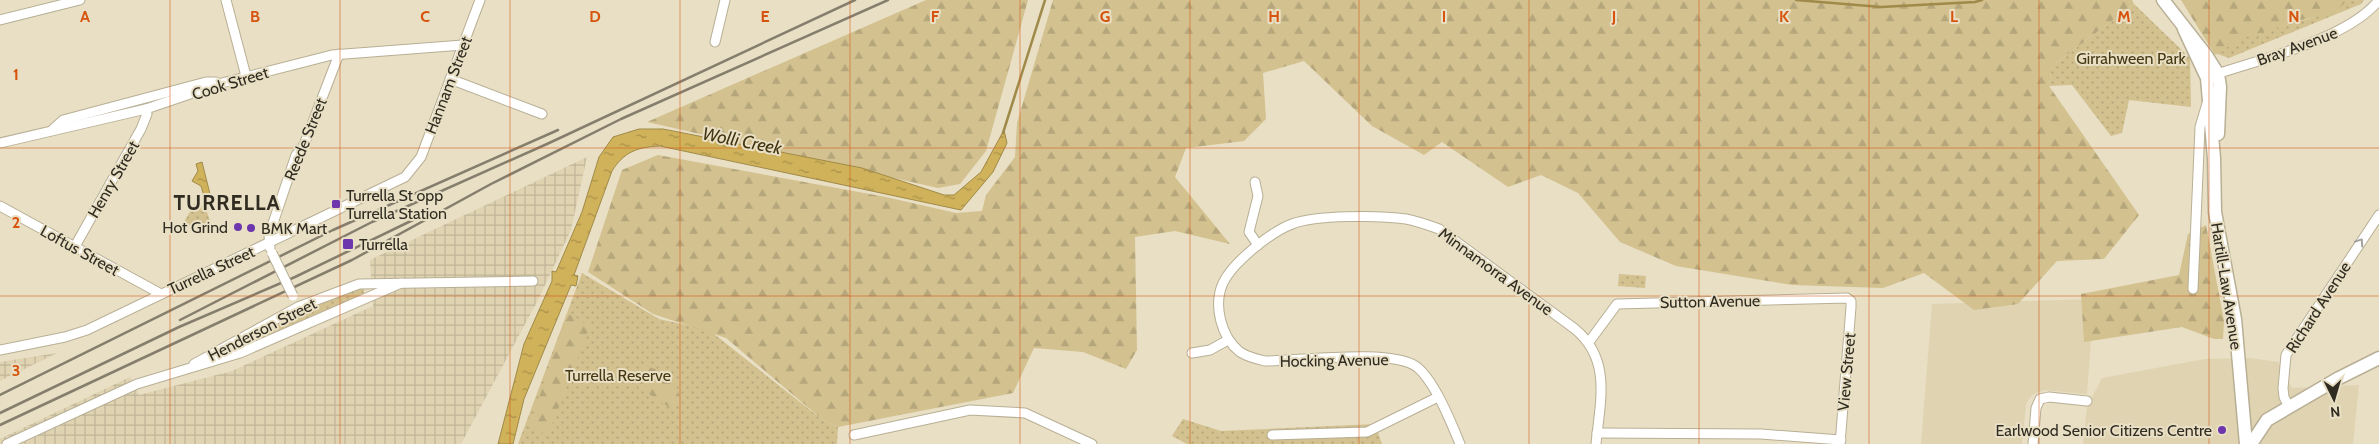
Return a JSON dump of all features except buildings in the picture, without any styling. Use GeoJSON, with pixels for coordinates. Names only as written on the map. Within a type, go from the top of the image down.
{"type":"FeatureCollection","features":[{"type":"Feature","properties":{"kind":"main road","name":"Hartill-Law Avenue"},"geometry":{"type":"LineString","coordinates":[[2163,0],[2220,87],[2219,120],[2214,158],[2215,212],[2235,319],[2246,444]]}},
{"type":"Feature","properties":{"kind":"main road","name":"Hartill-Law Avenue"},"geometry":{"type":"LineString","coordinates":[[2212,76],[2206,141],[2214,158]]}},
{"type":"Feature","properties":{"kind":"main road"},"geometry":{"type":"LineString","coordinates":[[2251,444],[2267,420],[2341,376],[2379,358]]}},
{"type":"Feature","properties":{"kind":"street"},"geometry":{"type":"LineString","coordinates":[[0,20],[45,4],[80,0]]}},
{"type":"Feature","properties":{"kind":"street"},"geometry":{"type":"LineString","coordinates":[[226,0],[246,76]]}},
{"type":"Feature","properties":{"kind":"street","name":"Hannam Street"},"geometry":{"type":"LineString","coordinates":[[414,168],[421,157],[480,0]]}},
{"type":"Feature","properties":{"kind":"street"},"geometry":{"type":"LineString","coordinates":[[715,42],[725,0]]}},
{"type":"Feature","properties":{"kind":"street","name":"Bray Avenue"},"geometry":{"type":"LineString","coordinates":[[2212,76],[2345,28],[2368,12],[2378,0]]}},
{"type":"Feature","properties":{"kind":"street","name":"Cook Street"},"geometry":{"type":"LineString","coordinates":[[0,144],[146,109],[222,82],[339,54],[463,45]]}},
{"type":"Feature","properties":{"kind":"street","name":"Reede Street"},"geometry":{"type":"LineString","coordinates":[[298,307],[272,253],[269,235],[296,155],[304,145],[339,54]]}},
{"type":"Feature","properties":{"kind":"street"},"geometry":{"type":"LineString","coordinates":[[450,79],[542,114]]}},
{"type":"Feature","properties":{"kind":"street"},"geometry":{"type":"LineString","coordinates":[[53,130],[63,120],[206,82],[222,82]]}},
{"type":"Feature","properties":{"kind":"street","name":"Henry Street"},"geometry":{"type":"LineString","coordinates":[[74,248],[142,129],[147,114],[146,109]]}},
{"type":"Feature","properties":{"kind":"street"},"geometry":{"type":"LineString","coordinates":[[2193,288],[2206,141]]}},
{"type":"Feature","properties":{"kind":"street","name":"Turrella Street"},"geometry":{"type":"LineString","coordinates":[[0,350],[76,334],[392,185],[414,168]]}},
{"type":"Feature","properties":{"kind":"street"},"geometry":{"type":"LineString","coordinates":[[1255,182],[1258,196],[1249,232],[1258,245]]}},
{"type":"Feature","properties":{"kind":"street","name":"Loftus Street"},"geometry":{"type":"LineString","coordinates":[[0,206],[161,294]]}},
{"type":"Feature","properties":{"kind":"street","name":"Richard Avenue"},"geometry":{"type":"LineString","coordinates":[[2289,407],[2284,397],[2283,388],[2286,355],[2379,215]]}},
{"type":"Feature","properties":{"kind":"street","name":"Minnamorra Avenue"},"geometry":{"type":"LineString","coordinates":[[1228,340],[1219,307],[1222,285],[1231,272],[1258,245],[1283,228],[1306,220],[1393,217],[1417,221],[1439,229],[1456,239],[1575,329],[1589,342],[1596,355],[1601,376],[1596,444]]}},
{"type":"Feature","properties":{"kind":"street","name":"Henderson Street"},"geometry":{"type":"LineString","coordinates":[[183,371],[213,352],[298,307],[359,284],[534,281]]}},
{"type":"Feature","properties":{"kind":"street","name":"Henderson Street"},"geometry":{"type":"LineString","coordinates":[[7,444],[137,384],[240,354],[401,283]]}},
{"type":"Feature","properties":{"kind":"street","name":"Sutton Avenue"},"geometry":{"type":"LineString","coordinates":[[1589,342],[1617,304],[1850,300]]}},
{"type":"Feature","properties":{"kind":"street","name":"View Street"},"geometry":{"type":"LineString","coordinates":[[1841,442],[1852,307],[1850,300]]}},
{"type":"Feature","properties":{"kind":"street"},"geometry":{"type":"LineString","coordinates":[[1192,352],[1210,350],[1228,340]]}},
{"type":"Feature","properties":{"kind":"street","name":"Hocking Avenue"},"geometry":{"type":"LineString","coordinates":[[1228,340],[1248,357],[1265,361],[1375,356],[1408,362],[1417,368],[1438,397],[1460,444]]}},
{"type":"Feature","properties":{"kind":"street"},"geometry":{"type":"LineString","coordinates":[[1272,435],[1367,432],[1438,397]]}},
{"type":"Feature","properties":{"kind":"street"},"geometry":{"type":"LineString","coordinates":[[2033,444],[2036,408],[2040,399],[2049,397],[2087,401]]}},
{"type":"Feature","properties":{"kind":"street"},"geometry":{"type":"LineString","coordinates":[[854,435],[970,410],[1025,413],[1092,444]]}},
{"type":"Feature","properties":{"kind":"street"},"geometry":{"type":"LineString","coordinates":[[1597,433],[1761,434],[1841,442]]}},
{"type":"Feature","properties":{"kind":"shaded area"},"geometry":{"type":"Polygon","coordinates":[[[587,157],[571,230],[538,300],[461,444],[0,444],[0,439],[130,377],[139,395],[232,371],[373,306],[370,260],[587,157]]]}},
{"type":"Feature","properties":{"kind":"shaded area"},"geometry":{"type":"Polygon","coordinates":[[[2094,299],[2087,394],[2044,390],[2032,395],[2026,404],[2022,444],[1921,444],[1932,304],[2094,299]]]}},
{"type":"Feature","properties":{"kind":"shaded area"},"geometry":{"type":"Polygon","coordinates":[[[57,353],[0,381],[0,362],[57,353]]]}},
{"type":"Feature","properties":{"kind":"shaded area"},"geometry":{"type":"Polygon","coordinates":[[[2250,358],[2278,362],[2292,388],[2359,385],[2353,444],[2083,444],[2087,407],[2102,378],[2205,359],[2250,358]]]}},
{"type":"Feature","properties":{"kind":"green space"},"geometry":{"type":"Polygon","coordinates":[[[926,0],[1028,0],[986,151],[960,184],[938,188],[647,122],[926,0]]]}},
{"type":"Feature","properties":{"kind":"green space"},"geometry":{"type":"Polygon","coordinates":[[[1053,0],[2132,0],[2134,4],[2052,66],[2049,86],[2139,215],[2104,259],[2057,261],[2018,304],[1974,310],[1924,273],[1883,288],[1792,285],[1676,266],[1620,242],[1578,193],[1541,175],[1508,187],[1442,142],[1424,155],[1372,126],[1304,61],[1263,73],[1266,119],[1244,141],[1186,148],[1175,177],[1230,244],[1175,231],[1135,237],[1137,350],[1126,369],[1083,352],[1034,348],[1013,393],[838,427],[824,421],[726,338],[653,314],[588,272],[622,170],[658,155],[886,197],[956,213],[982,211],[986,195],[1015,157],[1017,123],[1053,0]]]}},
{"type":"Feature","properties":{"kind":"green space"},"geometry":{"type":"Polygon","coordinates":[[[2181,0],[2348,0],[2333,14],[2305,19],[2240,39],[2215,55],[2181,0]]]}},
{"type":"Feature","properties":{"kind":"green space"},"geometry":{"type":"Polygon","coordinates":[[[2346,0],[2364,0],[2361,4],[2229,58],[2215,53],[2238,38],[2333,12],[2346,0]]]}},
{"type":"Feature","properties":{"kind":"green space","name":"Girrahween Park"},"geometry":{"type":"Polygon","coordinates":[[[2134,4],[2190,58],[2191,107],[2129,100],[2122,133],[2111,136],[2072,85],[2049,86],[2052,66],[2134,4]]]}},
{"type":"Feature","properties":{"kind":"green space"},"geometry":{"type":"Polygon","coordinates":[[[196,201],[205,206],[210,221],[200,226],[193,226],[184,222],[196,201]]]}},
{"type":"Feature","properties":{"kind":"green space"},"geometry":{"type":"Polygon","coordinates":[[[2206,225],[2224,321],[2223,339],[2214,339],[2182,327],[2084,342],[2081,294],[2179,275],[2188,234],[2206,225]]]}},
{"type":"Feature","properties":{"kind":"green space","name":"Turrella Reserve"},"geometry":{"type":"Polygon","coordinates":[[[582,273],[659,319],[709,330],[824,421],[838,427],[837,444],[518,444],[582,273]]]}},
{"type":"Feature","properties":{"kind":"green space"},"geometry":{"type":"Polygon","coordinates":[[[1619,274],[1646,276],[1645,288],[1618,286],[1619,274]]]}},
{"type":"Feature","properties":{"kind":"green space"},"geometry":{"type":"Polygon","coordinates":[[[360,288],[364,289],[364,293],[285,331],[231,351],[230,348],[303,310],[360,288]]]}},
{"type":"Feature","properties":{"kind":"green space"},"geometry":{"type":"Polygon","coordinates":[[[567,313],[590,326],[548,435],[529,428],[567,313]]]}},
{"type":"Feature","properties":{"kind":"green space"},"geometry":{"type":"Polygon","coordinates":[[[646,366],[672,375],[680,397],[672,409],[638,387],[646,366]]]}},
{"type":"Feature","properties":{"kind":"green space"},"geometry":{"type":"Polygon","coordinates":[[[1183,419],[1221,431],[1375,424],[1382,444],[1187,444],[1172,436],[1183,419]]]}},
{"type":"Feature","properties":{"kind":"water"},"geometry":{"type":"Polygon","coordinates":[[[639,129],[663,129],[862,168],[944,195],[954,195],[981,172],[1004,130],[1007,143],[993,172],[961,210],[660,146],[638,149],[626,155],[612,171],[574,275],[578,276],[576,286],[571,285],[524,399],[513,444],[498,444],[524,344],[552,281],[552,271],[556,272],[582,212],[599,157],[613,137],[639,129]]]}},
{"type":"Feature","properties":{"kind":"water"},"geometry":{"type":"Polygon","coordinates":[[[202,162],[210,194],[204,196],[201,186],[192,181],[198,171],[196,164],[202,162]]]}},
{"type":"Feature","properties":{"kind":"waterway","name":"Wolli Creek"},"geometry":{"type":"LineString","coordinates":[[1003,133],[1045,0]]}},
{"type":"Feature","properties":{"kind":"waterway","name":"Wolli Creek"},"geometry":{"type":"LineString","coordinates":[[1796,0],[1881,7],[1975,2],[1982,0]]}},
{"type":"Feature","properties":{"kind":"railway"},"geometry":{"type":"LineString","coordinates":[[180,320],[372,222],[547,144],[855,0]]}},
{"type":"Feature","properties":{"kind":"railway"},"geometry":{"type":"LineString","coordinates":[[0,425],[352,260],[491,184],[621,119],[888,0]]}},
{"type":"Feature","properties":{"kind":"railway"},"geometry":{"type":"LineString","coordinates":[[0,395],[333,230],[558,130]]}},
{"type":"Feature","properties":{"kind":"railway"},"geometry":{"type":"LineString","coordinates":[[0,413],[179,327],[295,277],[415,219]]}},
{"type":"Feature","properties":{"kind":"place","name":"Turrella St opp Turrella Station"},"geometry":{"type":"Point","coordinates":[336,204]}},
{"type":"Feature","properties":{"kind":"place","name":"Hot Grind"},"geometry":{"type":"Point","coordinates":[238,227]}},
{"type":"Feature","properties":{"kind":"place","name":"BMK Mart"},"geometry":{"type":"Point","coordinates":[251,228]}},
{"type":"Feature","properties":{"kind":"place","name":"Turrella"},"geometry":{"type":"Point","coordinates":[348,244]}},
{"type":"Feature","properties":{"kind":"place","name":"Earlwood Senior Citizens Centre"},"geometry":{"type":"Point","coordinates":[2222,430]}},
{"type":"Feature","properties":{"kind":"district","name":"TURRELLA"},"geometry":{"type":"Point","coordinates":[227,203]}}]}
